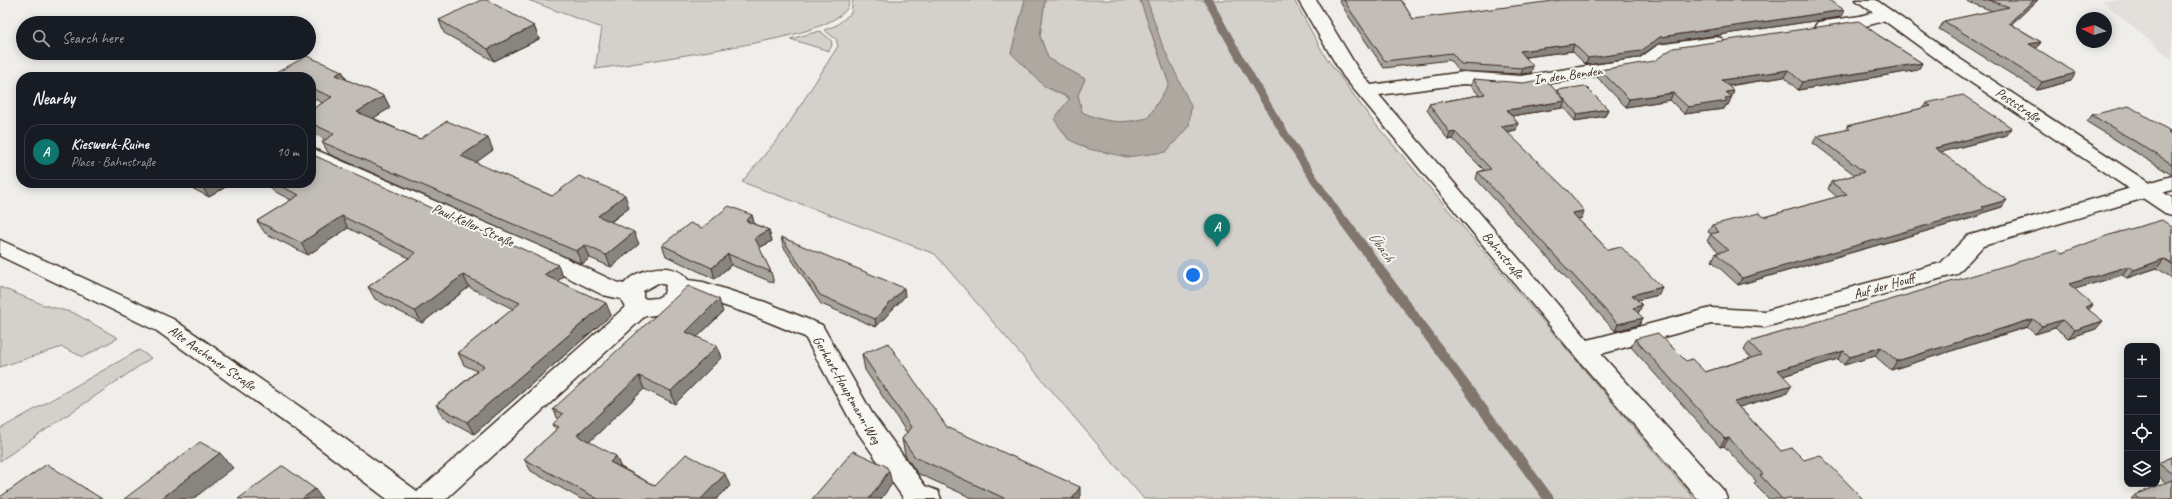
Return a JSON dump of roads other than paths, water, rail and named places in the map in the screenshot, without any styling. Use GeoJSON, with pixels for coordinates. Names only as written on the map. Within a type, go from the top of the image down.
{"type":"FeatureCollection","features":[{"type":"Feature","properties":{"kind":"street","name":"Bahnstraße"},"geometry":{"type":"LineString","coordinates":[[1307,0],[1350,72],[1582,350],[1714,499]]}},
{"type":"Feature","properties":{"kind":"street","name":"Poststraße"},"geometry":{"type":"LineString","coordinates":[[1865,0],[2146,192],[2172,208]]}},
{"type":"Feature","properties":{"kind":"street"},"geometry":{"type":"LineString","coordinates":[[1807,29],[1862,21],[1884,14]]}},
{"type":"Feature","properties":{"kind":"street","name":"In den Benden"},"geometry":{"type":"LineString","coordinates":[[1366,91],[1464,78],[1521,82],[1645,63],[1664,49],[1729,40]]}},
{"type":"Feature","properties":{"kind":"street","name":"Paul-Keller-Straße"},"geometry":{"type":"LineString","coordinates":[[316,154],[543,256],[635,300],[648,308],[666,304],[673,299],[679,287]]}},
{"type":"Feature","properties":{"kind":"street","name":"Auf der Houff"},"geometry":{"type":"LineString","coordinates":[[1582,350],[1711,316],[1765,319],[1949,269],[1975,241],[2084,208],[2146,192],[2172,183]]}},
{"type":"Feature","properties":{"kind":"street","name":"Alte Aachener Straße"},"geometry":{"type":"LineString","coordinates":[[0,247],[165,325],[310,427],[407,499]]}},
{"type":"Feature","properties":{"kind":"street"},"geometry":{"type":"LineString","coordinates":[[428,499],[635,300],[640,281],[657,275],[672,277],[677,282],[679,287]]}},
{"type":"Feature","properties":{"kind":"street","name":"Gerhart-Hauptmann-Weg"},"geometry":{"type":"LineString","coordinates":[[679,287],[703,290],[757,308],[814,331],[863,420],[884,451],[916,494],[928,499]]}},
{"type":"Feature","properties":{"kind":"waterway","name":"Übach"},"geometry":{"type":"LineString","coordinates":[[1208,0],[1272,114],[1307,169],[1344,222]]}},
{"type":"Feature","properties":{"kind":"waterway","name":"Übach"},"geometry":{"type":"LineString","coordinates":[[1344,221],[1549,499]]}},
{"type":"Feature","properties":{"kind":"place","name":"Kieswerk-Ruine"},"geometry":{"type":"Point","coordinates":[1217,247]}}]}
